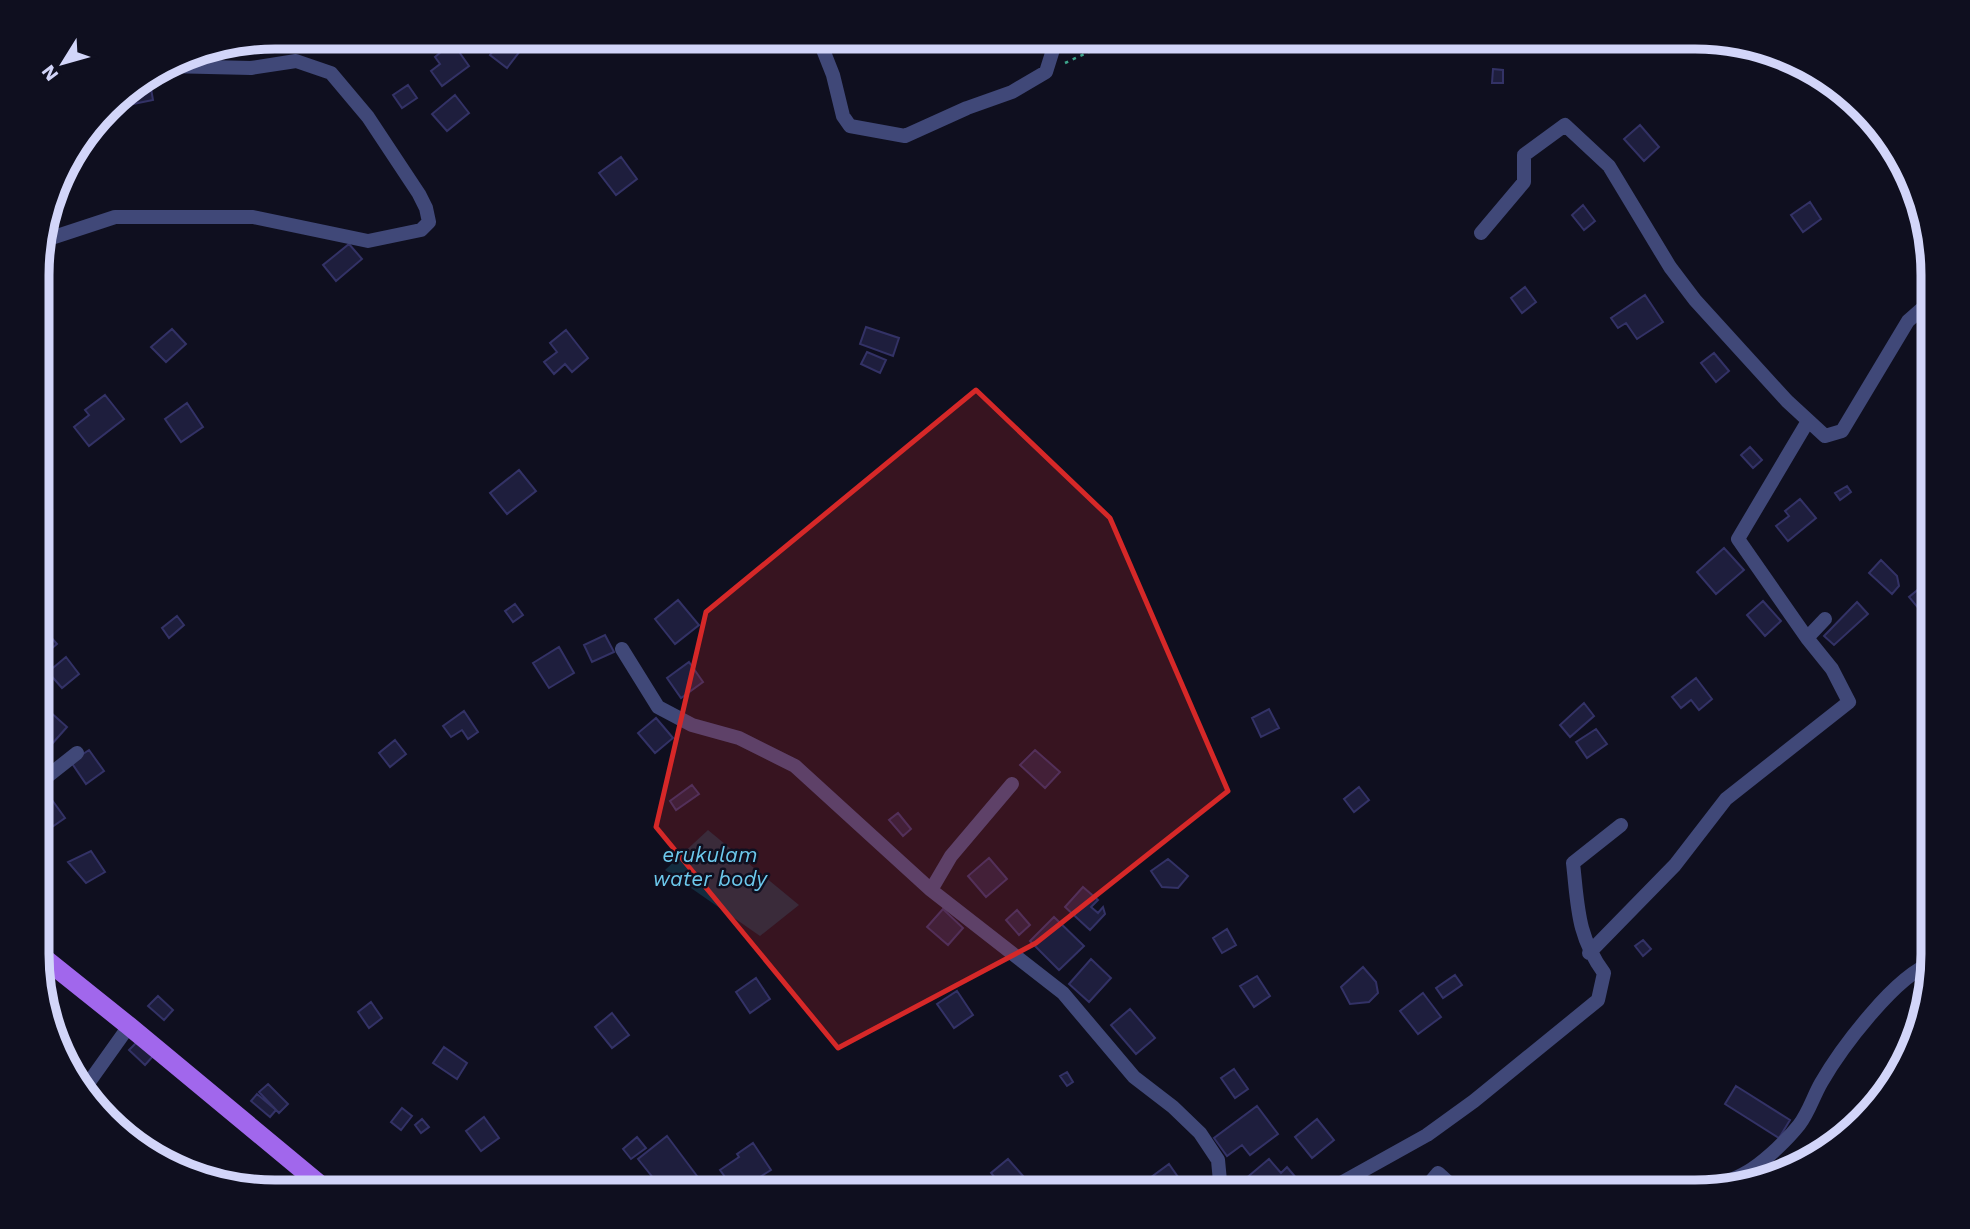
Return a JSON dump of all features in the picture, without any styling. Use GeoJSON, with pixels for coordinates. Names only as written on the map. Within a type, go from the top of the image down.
{"type":"FeatureCollection","features":[{"type":"Feature","properties":{"kind":"main road"},"geometry":{"type":"LineString","coordinates":[[50,962],[315,1180]]}},
{"type":"Feature","properties":{"kind":"street"},"geometry":{"type":"LineString","coordinates":[[823,49],[833,75],[843,116],[850,126],[905,136],[967,108],[1012,92],[1046,72],[1053,49]]}},
{"type":"Feature","properties":{"kind":"street"},"geometry":{"type":"LineString","coordinates":[[53,237],[115,217],[253,217],[368,241],[426,227],[429,222],[419,194],[368,117],[331,73],[296,61],[251,68],[188,67]]}},
{"type":"Feature","properties":{"kind":"street"},"geometry":{"type":"LineString","coordinates":[[1481,233],[1524,182],[1524,155],[1565,125],[1609,166],[1670,267],[1695,300],[1787,401],[1825,436],[1842,431],[1908,321],[1921,310]]}},
{"type":"Feature","properties":{"kind":"street"},"geometry":{"type":"LineString","coordinates":[[1589,953],[1675,865],[1726,799],[1849,702],[1832,669],[1738,539],[1808,421]]}},
{"type":"Feature","properties":{"kind":"street"},"geometry":{"type":"LineString","coordinates":[[1807,638],[1825,619]]}},
{"type":"Feature","properties":{"kind":"street"},"geometry":{"type":"LineString","coordinates":[[622,649],[658,707],[692,725],[739,738],[795,766],[931,890],[1063,993],[1134,1077],[1173,1107],[1200,1133],[1218,1160],[1220,1180]]}},
{"type":"Feature","properties":{"kind":"street"},"geometry":{"type":"LineString","coordinates":[[49,775],[77,753]]}},
{"type":"Feature","properties":{"kind":"street"},"geometry":{"type":"LineString","coordinates":[[931,890],[951,856],[1012,784]]}},
{"type":"Feature","properties":{"kind":"street"},"geometry":{"type":"LineString","coordinates":[[1346,1180],[1427,1135],[1474,1101],[1598,1000],[1604,973],[1589,953],[1579,920],[1573,863],[1621,825]]}},
{"type":"Feature","properties":{"kind":"street"},"geometry":{"type":"LineString","coordinates":[[1739,1176],[1752,1169],[1797,1128],[1806,1116],[1821,1083],[1855,1033],[1889,995],[1921,968]]}},
{"type":"Feature","properties":{"kind":"street"},"geometry":{"type":"LineString","coordinates":[[89,1082],[129,1026]]}},
{"type":"Feature","properties":{"kind":"street"},"geometry":{"type":"LineString","coordinates":[[1432,1180],[1438,1173],[1446,1180]]}},
{"type":"Feature","properties":{"kind":"path"},"geometry":{"type":"LineString","coordinates":[[1046,72],[1095,49]]}},
{"type":"Feature","properties":{"kind":"highlighted area"},"geometry":{"type":"Polygon","coordinates":[[[976,390],[1110,518],[1228,791],[1036,943],[838,1048],[656,827],[706,612],[976,390]]]}},
{"type":"Feature","properties":{"kind":"water","name":"erukulam water body"},"geometry":{"type":"Polygon","coordinates":[[[708,830],[799,905],[760,936],[665,870],[708,830]]]}},
{"type":"Feature","properties":{"kind":"building"},"geometry":{"type":"Polygon","coordinates":[[[457,49],[469,66],[442,86],[431,71],[440,64],[435,57],[441,52],[457,49]]]}},
{"type":"Feature","properties":{"kind":"building"},"geometry":{"type":"Polygon","coordinates":[[[495,49],[522,49],[507,68],[490,55],[495,49]]]}},
{"type":"Feature","properties":{"kind":"building"},"geometry":{"type":"Polygon","coordinates":[[[1493,69],[1503,70],[1503,83],[1492,83],[1493,69]]]}},
{"type":"Feature","properties":{"kind":"building"},"geometry":{"type":"Polygon","coordinates":[[[408,85],[417,98],[402,108],[393,95],[408,85]]]}},
{"type":"Feature","properties":{"kind":"building"},"geometry":{"type":"Polygon","coordinates":[[[151,87],[153,100],[133,104],[132,100],[151,87]]]}},
{"type":"Feature","properties":{"kind":"building"},"geometry":{"type":"Polygon","coordinates":[[[455,95],[469,113],[447,131],[432,114],[455,95]]]}},
{"type":"Feature","properties":{"kind":"building"},"geometry":{"type":"Polygon","coordinates":[[[1640,125],[1659,147],[1644,161],[1624,139],[1640,125]]]}},
{"type":"Feature","properties":{"kind":"building"},"geometry":{"type":"Polygon","coordinates":[[[621,157],[637,179],[616,195],[599,173],[621,157]]]}},
{"type":"Feature","properties":{"kind":"building"},"geometry":{"type":"Polygon","coordinates":[[[1810,202],[1821,219],[1803,232],[1791,215],[1810,202]]]}},
{"type":"Feature","properties":{"kind":"building"},"geometry":{"type":"Polygon","coordinates":[[[1583,205],[1595,221],[1584,230],[1572,215],[1583,205]]]}},
{"type":"Feature","properties":{"kind":"building"},"geometry":{"type":"Polygon","coordinates":[[[349,244],[362,259],[336,281],[323,265],[349,244]]]}},
{"type":"Feature","properties":{"kind":"building"},"geometry":{"type":"Polygon","coordinates":[[[1525,287],[1536,302],[1522,313],[1511,298],[1525,287]]]}},
{"type":"Feature","properties":{"kind":"building"},"geometry":{"type":"Polygon","coordinates":[[[1645,295],[1663,322],[1637,339],[1626,323],[1618,328],[1611,318],[1645,295]]]}},
{"type":"Feature","properties":{"kind":"building"},"geometry":{"type":"Polygon","coordinates":[[[866,327],[899,338],[893,356],[860,344],[866,327]]]}},
{"type":"Feature","properties":{"kind":"building"},"geometry":{"type":"Polygon","coordinates":[[[172,329],[186,344],[166,362],[151,347],[172,329]]]}},
{"type":"Feature","properties":{"kind":"building"},"geometry":{"type":"Polygon","coordinates":[[[566,330],[588,358],[572,372],[565,364],[554,374],[544,362],[557,352],[550,343],[566,330]]]}},
{"type":"Feature","properties":{"kind":"building"},"geometry":{"type":"Polygon","coordinates":[[[867,352],[886,360],[880,373],[861,364],[867,352]]]}},
{"type":"Feature","properties":{"kind":"building"},"geometry":{"type":"Polygon","coordinates":[[[1714,353],[1729,371],[1716,382],[1701,363],[1714,353]]]}},
{"type":"Feature","properties":{"kind":"building"},"geometry":{"type":"Polygon","coordinates":[[[105,395],[124,419],[89,446],[74,427],[89,415],[85,410],[105,395]]]}},
{"type":"Feature","properties":{"kind":"building"},"geometry":{"type":"Polygon","coordinates":[[[187,403],[203,427],[181,442],[165,419],[187,403]]]}},
{"type":"Feature","properties":{"kind":"building"},"geometry":{"type":"Polygon","coordinates":[[[1750,447],[1762,460],[1753,468],[1741,455],[1750,447]]]}},
{"type":"Feature","properties":{"kind":"building"},"geometry":{"type":"Polygon","coordinates":[[[519,470],[536,491],[507,514],[490,493],[519,470]]]}},
{"type":"Feature","properties":{"kind":"building"},"geometry":{"type":"Polygon","coordinates":[[[1847,486],[1851,492],[1840,500],[1835,493],[1847,486]]]}},
{"type":"Feature","properties":{"kind":"building"},"geometry":{"type":"Polygon","coordinates":[[[1800,499],[1816,518],[1788,541],[1776,526],[1789,516],[1785,511],[1800,499]]]}},
{"type":"Feature","properties":{"kind":"building"},"geometry":{"type":"Polygon","coordinates":[[[1724,548],[1744,570],[1716,594],[1697,572],[1724,548]]]}},
{"type":"Feature","properties":{"kind":"building"},"geometry":{"type":"Polygon","coordinates":[[[1881,560],[1897,576],[1899,586],[1892,594],[1869,573],[1881,560]]]}},
{"type":"Feature","properties":{"kind":"building"},"geometry":{"type":"Polygon","coordinates":[[[1920,588],[1921,611],[1909,597],[1920,588]]]}},
{"type":"Feature","properties":{"kind":"building"},"geometry":{"type":"Polygon","coordinates":[[[678,600],[699,625],[675,644],[655,619],[678,600]]]}},
{"type":"Feature","properties":{"kind":"building"},"geometry":{"type":"Polygon","coordinates":[[[1763,601],[1781,621],[1765,636],[1747,615],[1763,601]]]}},
{"type":"Feature","properties":{"kind":"building"},"geometry":{"type":"Polygon","coordinates":[[[1857,602],[1868,614],[1834,645],[1824,636],[1857,602]]]}},
{"type":"Feature","properties":{"kind":"building"},"geometry":{"type":"Polygon","coordinates":[[[515,604],[523,615],[513,622],[505,611],[515,604]]]}},
{"type":"Feature","properties":{"kind":"building"},"geometry":{"type":"Polygon","coordinates":[[[177,616],[184,625],[169,638],[162,628],[177,616]]]}},
{"type":"Feature","properties":{"kind":"building"},"geometry":{"type":"Polygon","coordinates":[[[49,635],[57,644],[49,651],[49,635]]]}},
{"type":"Feature","properties":{"kind":"building"},"geometry":{"type":"Polygon","coordinates":[[[605,635],[614,652],[592,662],[584,645],[605,635]]]}},
{"type":"Feature","properties":{"kind":"building"},"geometry":{"type":"Polygon","coordinates":[[[559,647],[574,673],[549,688],[533,663],[559,647]]]}},
{"type":"Feature","properties":{"kind":"building"},"geometry":{"type":"Polygon","coordinates":[[[66,657],[79,674],[62,688],[49,671],[66,657]]]}},
{"type":"Feature","properties":{"kind":"building"},"geometry":{"type":"Polygon","coordinates":[[[689,662],[703,682],[681,698],[667,678],[689,662]]]}},
{"type":"Feature","properties":{"kind":"building"},"geometry":{"type":"Polygon","coordinates":[[[1696,678],[1712,699],[1699,710],[1691,700],[1681,708],[1672,697],[1696,678]]]}},
{"type":"Feature","properties":{"kind":"building"},"geometry":{"type":"Polygon","coordinates":[[[1584,703],[1594,716],[1570,737],[1560,725],[1584,703]]]}},
{"type":"Feature","properties":{"kind":"building"},"geometry":{"type":"Polygon","coordinates":[[[1269,709],[1279,728],[1261,737],[1252,718],[1269,709]]]}},
{"type":"Feature","properties":{"kind":"building"},"geometry":{"type":"Polygon","coordinates":[[[49,711],[67,727],[51,745],[49,743],[49,711]]]}},
{"type":"Feature","properties":{"kind":"building"},"geometry":{"type":"Polygon","coordinates":[[[464,711],[478,732],[468,739],[462,730],[451,737],[443,726],[464,711]]]}},
{"type":"Feature","properties":{"kind":"building"},"geometry":{"type":"Polygon","coordinates":[[[656,718],[673,738],[655,753],[638,733],[656,718]]]}},
{"type":"Feature","properties":{"kind":"building"},"geometry":{"type":"Polygon","coordinates":[[[1596,729],[1607,744],[1587,758],[1576,742],[1596,729]]]}},
{"type":"Feature","properties":{"kind":"building"},"geometry":{"type":"Polygon","coordinates":[[[395,740],[406,754],[390,767],[379,753],[395,740]]]}},
{"type":"Feature","properties":{"kind":"building"},"geometry":{"type":"Polygon","coordinates":[[[89,750],[104,771],[86,784],[71,762],[89,750]]]}},
{"type":"Feature","properties":{"kind":"building"},"geometry":{"type":"Polygon","coordinates":[[[1035,750],[1060,772],[1045,788],[1020,765],[1035,750]]]}},
{"type":"Feature","properties":{"kind":"building"},"geometry":{"type":"Polygon","coordinates":[[[692,785],[699,794],[676,810],[670,801],[692,785]]]}},
{"type":"Feature","properties":{"kind":"building"},"geometry":{"type":"Polygon","coordinates":[[[1359,787],[1369,800],[1354,812],[1344,799],[1359,787]]]}},
{"type":"Feature","properties":{"kind":"building"},"geometry":{"type":"Polygon","coordinates":[[[49,796],[65,818],[49,829],[49,796]]]}},
{"type":"Feature","properties":{"kind":"building"},"geometry":{"type":"Polygon","coordinates":[[[898,813],[911,829],[903,836],[889,820],[898,813]]]}},
{"type":"Feature","properties":{"kind":"building"},"geometry":{"type":"Polygon","coordinates":[[[91,851],[105,872],[86,883],[68,862],[91,851]]]}},
{"type":"Feature","properties":{"kind":"building"},"geometry":{"type":"Polygon","coordinates":[[[989,858],[1007,879],[986,897],[968,876],[989,858]]]}},
{"type":"Feature","properties":{"kind":"building"},"geometry":{"type":"Polygon","coordinates":[[[1168,859],[1188,876],[1178,888],[1162,887],[1151,871],[1168,859]]]}},
{"type":"Feature","properties":{"kind":"building"},"geometry":{"type":"Polygon","coordinates":[[[1083,887],[1098,900],[1091,907],[1098,913],[1103,907],[1105,914],[1090,930],[1065,907],[1083,887]]]}},
{"type":"Feature","properties":{"kind":"building"},"geometry":{"type":"Polygon","coordinates":[[[943,909],[963,928],[948,945],[927,927],[943,909]]]}},
{"type":"Feature","properties":{"kind":"building"},"geometry":{"type":"Polygon","coordinates":[[[1017,910],[1030,925],[1019,935],[1006,920],[1017,910]]]}},
{"type":"Feature","properties":{"kind":"building"},"geometry":{"type":"Polygon","coordinates":[[[1054,917],[1084,946],[1059,970],[1030,941],[1054,917]]]}},
{"type":"Feature","properties":{"kind":"building"},"geometry":{"type":"Polygon","coordinates":[[[1227,929],[1236,945],[1222,953],[1213,938],[1227,929]]]}},
{"type":"Feature","properties":{"kind":"building"},"geometry":{"type":"Polygon","coordinates":[[[1643,940],[1651,949],[1643,956],[1635,946],[1643,940]]]}},
{"type":"Feature","properties":{"kind":"building"},"geometry":{"type":"Polygon","coordinates":[[[1091,959],[1111,978],[1089,1002],[1069,984],[1091,959]]]}},
{"type":"Feature","properties":{"kind":"building"},"geometry":{"type":"Polygon","coordinates":[[[1363,967],[1376,982],[1378,993],[1369,1002],[1350,1004],[1341,987],[1363,967]]]}},
{"type":"Feature","properties":{"kind":"building"},"geometry":{"type":"Polygon","coordinates":[[[1455,975],[1462,985],[1443,998],[1436,988],[1455,975]]]}},
{"type":"Feature","properties":{"kind":"building"},"geometry":{"type":"Polygon","coordinates":[[[1257,976],[1270,996],[1254,1007],[1240,986],[1257,976]]]}},
{"type":"Feature","properties":{"kind":"building"},"geometry":{"type":"Polygon","coordinates":[[[756,978],[770,999],[750,1013],[736,992],[756,978]]]}},
{"type":"Feature","properties":{"kind":"building"},"geometry":{"type":"Polygon","coordinates":[[[957,991],[973,1015],[954,1028],[937,1004],[957,991]]]}},
{"type":"Feature","properties":{"kind":"building"},"geometry":{"type":"Polygon","coordinates":[[[1423,993],[1441,1017],[1418,1034],[1400,1011],[1423,993]]]}},
{"type":"Feature","properties":{"kind":"building"},"geometry":{"type":"Polygon","coordinates":[[[158,996],[173,1010],[164,1020],[148,1006],[158,996]]]}},
{"type":"Feature","properties":{"kind":"building"},"geometry":{"type":"Polygon","coordinates":[[[371,1002],[382,1018],[369,1028],[358,1012],[371,1002]]]}},
{"type":"Feature","properties":{"kind":"building"},"geometry":{"type":"Polygon","coordinates":[[[1130,1009],[1155,1038],[1136,1054],[1111,1025],[1130,1009]]]}},
{"type":"Feature","properties":{"kind":"building"},"geometry":{"type":"Polygon","coordinates":[[[612,1013],[629,1035],[612,1048],[595,1027],[612,1013]]]}},
{"type":"Feature","properties":{"kind":"building"},"geometry":{"type":"Polygon","coordinates":[[[139,1040],[154,1055],[145,1065],[129,1050],[139,1040]]]}},
{"type":"Feature","properties":{"kind":"building"},"geometry":{"type":"Polygon","coordinates":[[[444,1047],[467,1063],[457,1079],[433,1063],[444,1047]]]}},
{"type":"Feature","properties":{"kind":"building"},"geometry":{"type":"Polygon","coordinates":[[[1234,1069],[1248,1089],[1235,1098],[1221,1078],[1234,1069]]]}},
{"type":"Feature","properties":{"kind":"building"},"geometry":{"type":"Polygon","coordinates":[[[1067,1072],[1073,1082],[1067,1086],[1060,1076],[1067,1072]]]}},
{"type":"Feature","properties":{"kind":"building"},"geometry":{"type":"Polygon","coordinates":[[[268,1084],[288,1104],[279,1113],[259,1092],[268,1084]]]}},
{"type":"Feature","properties":{"kind":"building"},"geometry":{"type":"Polygon","coordinates":[[[1736,1086],[1790,1120],[1779,1138],[1725,1104],[1736,1086]]]}},
{"type":"Feature","properties":{"kind":"building"},"geometry":{"type":"Polygon","coordinates":[[[257,1094],[276,1110],[270,1117],[251,1101],[257,1094]]]}},
{"type":"Feature","properties":{"kind":"building"},"geometry":{"type":"Polygon","coordinates":[[[1257,1106],[1278,1134],[1250,1155],[1242,1145],[1227,1156],[1214,1138],[1257,1106]]]}},
{"type":"Feature","properties":{"kind":"building"},"geometry":{"type":"Polygon","coordinates":[[[402,1108],[412,1116],[401,1130],[391,1122],[402,1108]]]}},
{"type":"Feature","properties":{"kind":"building"},"geometry":{"type":"Polygon","coordinates":[[[484,1117],[499,1138],[481,1151],[466,1131],[484,1117]]]}},
{"type":"Feature","properties":{"kind":"building"},"geometry":{"type":"Polygon","coordinates":[[[422,1119],[429,1127],[421,1133],[415,1125],[422,1119]]]}},
{"type":"Feature","properties":{"kind":"building"},"geometry":{"type":"Polygon","coordinates":[[[1317,1119],[1334,1140],[1312,1158],[1295,1137],[1317,1119]]]}},
{"type":"Feature","properties":{"kind":"building"},"geometry":{"type":"Polygon","coordinates":[[[667,1136],[700,1180],[653,1180],[638,1159],[667,1136]]]}},
{"type":"Feature","properties":{"kind":"building"},"geometry":{"type":"Polygon","coordinates":[[[637,1137],[646,1148],[631,1159],[623,1149],[637,1137]]]}},
{"type":"Feature","properties":{"kind":"building"},"geometry":{"type":"Polygon","coordinates":[[[753,1143],[771,1170],[755,1180],[727,1180],[720,1170],[739,1157],[737,1154],[753,1143]]]}},
{"type":"Feature","properties":{"kind":"building"},"geometry":{"type":"Polygon","coordinates":[[[1008,1159],[1023,1176],[1018,1180],[997,1180],[991,1173],[1008,1159]]]}},
{"type":"Feature","properties":{"kind":"building"},"geometry":{"type":"Polygon","coordinates":[[[1269,1159],[1281,1173],[1287,1167],[1297,1179],[1296,1180],[1244,1180],[1269,1159]]]}},
{"type":"Feature","properties":{"kind":"building"},"geometry":{"type":"Polygon","coordinates":[[[1169,1164],[1180,1180],[1152,1180],[1150,1178],[1169,1164]]]}}]}
